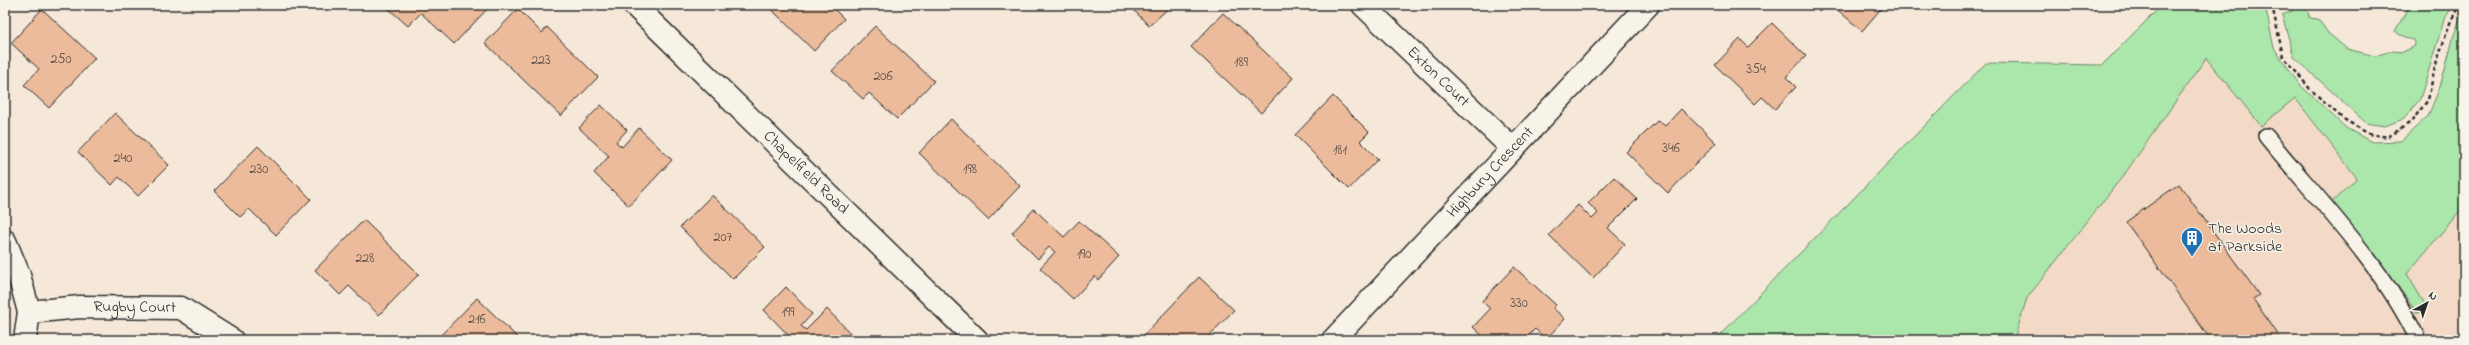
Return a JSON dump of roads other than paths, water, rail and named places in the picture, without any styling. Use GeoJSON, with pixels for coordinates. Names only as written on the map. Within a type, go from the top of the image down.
{"type":"FeatureCollection","features":[{"type":"Feature","properties":{"kind":"street","name":"Chapelfield Road"},"geometry":{"type":"LineString","coordinates":[[634,5],[977,340]]}},
{"type":"Feature","properties":{"kind":"street","name":"Exton Court"},"geometry":{"type":"LineString","coordinates":[[1364,5],[1512,148]]}},
{"type":"Feature","properties":{"kind":"street","name":"Highbury Crescent"},"geometry":{"type":"LineString","coordinates":[[1333,340],[1648,5]]}},
{"type":"Feature","properties":{"kind":"street"},"geometry":{"type":"LineString","coordinates":[[5,241],[19,275],[29,312],[25,340]]}},
{"type":"Feature","properties":{"kind":"street","name":"Rugby Court"},"geometry":{"type":"LineString","coordinates":[[29,312],[80,307],[181,308],[232,340]]}},
{"type":"Feature","properties":{"kind":"lane"},"geometry":{"type":"LineString","coordinates":[[2266,136],[2377,271],[2408,319],[2418,340]]}},
{"type":"Feature","properties":{"kind":"place","name":"The Woods at Parkside"},"geometry":{"type":"Point","coordinates":[2192,258]}}]}
